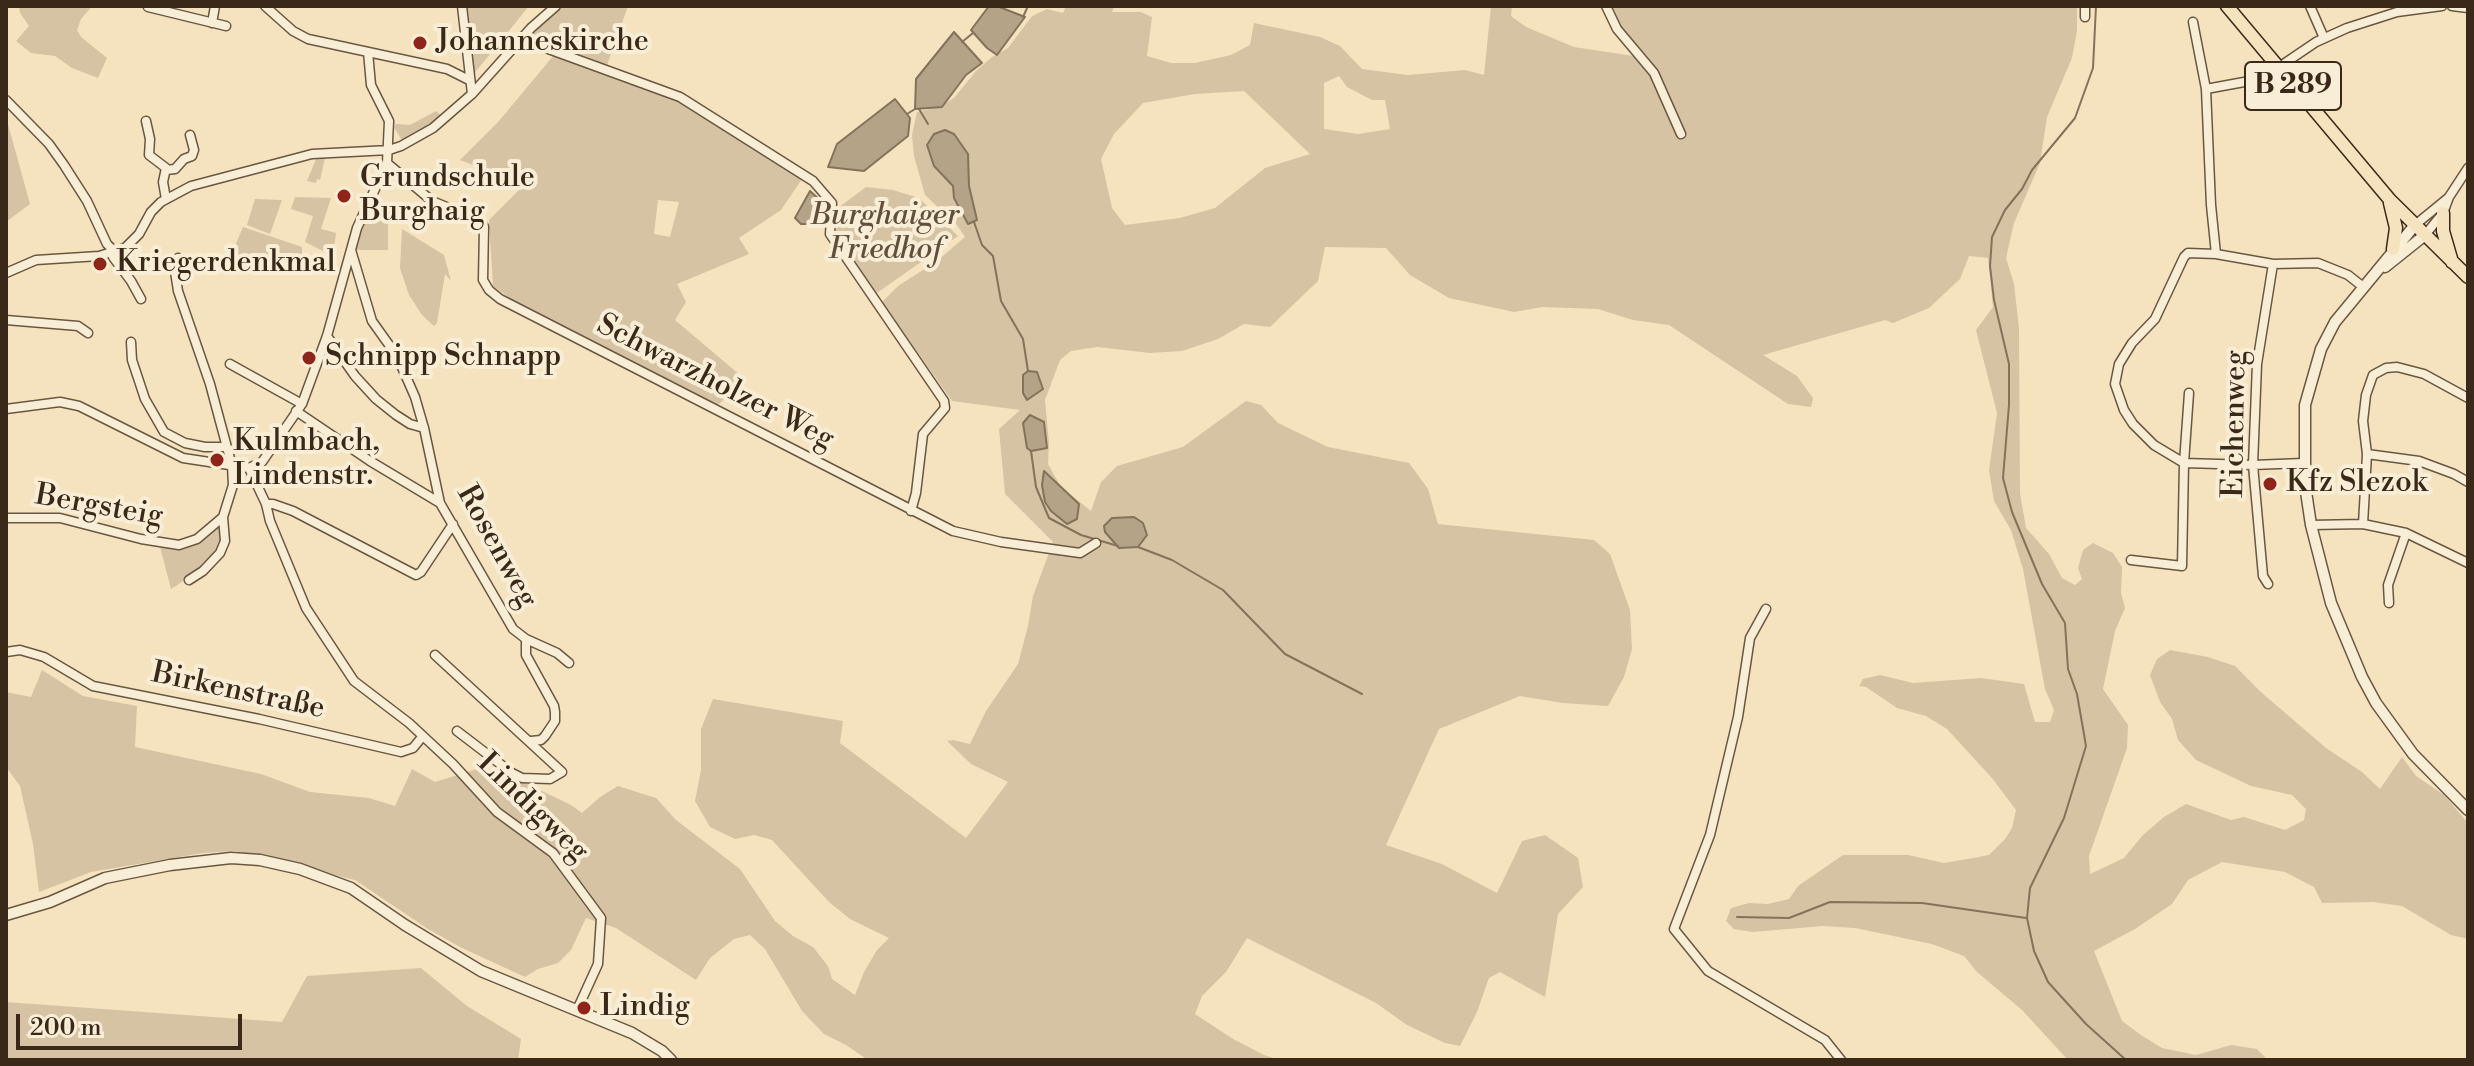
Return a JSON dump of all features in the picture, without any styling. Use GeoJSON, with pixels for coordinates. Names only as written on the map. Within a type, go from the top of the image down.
{"type":"FeatureCollection","features":[{"type":"Feature","properties":{"kind":"main road","name":"B 289"},"geometry":{"type":"LineString","coordinates":[[2227,6],[2390,200],[2468,277]]}},
{"type":"Feature","properties":{"kind":"main road"},"geometry":{"type":"LineString","coordinates":[[2390,200],[2396,228],[2393,249]]}},
{"type":"Feature","properties":{"kind":"main road"},"geometry":{"type":"LineString","coordinates":[[2443,213],[2443,231],[2452,262]]}},
{"type":"Feature","properties":{"kind":"street"},"geometry":{"type":"LineString","coordinates":[[212,23],[215,6]]}},
{"type":"Feature","properties":{"kind":"street"},"geometry":{"type":"LineString","coordinates":[[462,6],[472,94]]}},
{"type":"Feature","properties":{"kind":"street"},"geometry":{"type":"LineString","coordinates":[[6,273],[36,260],[99,256],[125,248],[133,242],[151,212],[166,199],[191,186],[312,154],[389,150],[414,140],[433,128],[472,94],[521,39],[556,6]]}},
{"type":"Feature","properties":{"kind":"street"},"geometry":{"type":"LineString","coordinates":[[1606,6],[1617,29],[1654,73],[1681,134]]}},
{"type":"Feature","properties":{"kind":"street"},"geometry":{"type":"LineString","coordinates":[[2085,6],[2085,17]]}},
{"type":"Feature","properties":{"kind":"street"},"geometry":{"type":"LineString","coordinates":[[2310,6],[2324,38]]}},
{"type":"Feature","properties":{"kind":"street"},"geometry":{"type":"LineString","coordinates":[[2285,63],[2324,38],[2397,12],[2442,6]]}},
{"type":"Feature","properties":{"kind":"street"},"geometry":{"type":"LineString","coordinates":[[2452,6],[2468,8]]}},
{"type":"Feature","properties":{"kind":"street"},"geometry":{"type":"LineString","coordinates":[[148,7],[226,26]]}},
{"type":"Feature","properties":{"kind":"street"},"geometry":{"type":"LineString","coordinates":[[271,8],[293,31],[308,39],[447,69],[469,80]]}},
{"type":"Feature","properties":{"kind":"street"},"geometry":{"type":"LineString","coordinates":[[2193,22],[2205,74],[2216,254]]}},
{"type":"Feature","properties":{"kind":"street"},"geometry":{"type":"LineString","coordinates":[[521,39],[680,97],[813,181],[832,203],[830,234],[944,401],[945,408],[923,434],[911,511]]}},
{"type":"Feature","properties":{"kind":"street"},"geometry":{"type":"LineString","coordinates":[[6,409],[60,402],[100,415],[173,455],[249,468],[262,462],[299,407],[327,336],[366,205],[387,163],[389,121],[371,85],[368,52]]}},
{"type":"Feature","properties":{"kind":"street"},"geometry":{"type":"LineString","coordinates":[[2206,89],[2255,80]]}},
{"type":"Feature","properties":{"kind":"street"},"geometry":{"type":"LineString","coordinates":[[6,100],[49,144],[87,201],[107,244],[113,250],[113,257],[141,299]]}},
{"type":"Feature","properties":{"kind":"street"},"geometry":{"type":"LineString","coordinates":[[146,121],[150,139],[149,155],[166,170],[175,169],[184,159],[192,156],[194,150],[190,135]]}},
{"type":"Feature","properties":{"kind":"street","name":"Schwarzholzer Weg"},"geometry":{"type":"LineString","coordinates":[[387,163],[432,201],[481,221],[484,227],[483,280],[500,299],[953,531],[1001,542],[1080,553],[1096,543]]}},
{"type":"Feature","properties":{"kind":"street"},"geometry":{"type":"LineString","coordinates":[[2362,286],[2425,235],[2443,213],[2449,197],[2468,168]]}},
{"type":"Feature","properties":{"kind":"street"},"geometry":{"type":"LineString","coordinates":[[166,170],[163,182],[166,199]]}},
{"type":"Feature","properties":{"kind":"street"},"geometry":{"type":"LineString","coordinates":[[2449,197],[2415,225],[2393,249],[2335,322],[2313,373],[2305,405],[2303,463],[2311,525],[2331,603],[2350,652],[2376,703],[2413,754],[2468,810]]}},
{"type":"Feature","properties":{"kind":"street","name":"Rosenweg"},"geometry":{"type":"LineString","coordinates":[[351,249],[372,321],[397,356],[424,428],[440,503],[513,629],[526,639],[549,648],[569,663]]}},
{"type":"Feature","properties":{"kind":"street"},"geometry":{"type":"LineString","coordinates":[[2303,463],[2184,463],[2154,445],[2133,424],[2119,397],[2115,374],[2124,353],[2155,319],[2184,257],[2197,252],[2273,264],[2318,263],[2348,275],[2362,286]]}},
{"type":"Feature","properties":{"kind":"street"},"geometry":{"type":"LineString","coordinates":[[178,258],[175,272],[178,291],[210,384],[232,466],[233,485],[223,517],[225,541],[220,553],[203,571],[189,580]]}},
{"type":"Feature","properties":{"kind":"street","name":"Eichenweg"},"geometry":{"type":"LineString","coordinates":[[2268,584],[2263,576],[2253,465],[2257,364],[2273,264]]}},
{"type":"Feature","properties":{"kind":"street"},"geometry":{"type":"LineString","coordinates":[[6,320],[78,326],[88,333]]}},
{"type":"Feature","properties":{"kind":"street"},"geometry":{"type":"LineString","coordinates":[[327,336],[355,376],[376,399],[403,420],[424,428]]}},
{"type":"Feature","properties":{"kind":"street"},"geometry":{"type":"LineString","coordinates":[[131,342],[132,360],[145,399],[164,432],[185,443],[226,447]]}},
{"type":"Feature","properties":{"kind":"street"},"geometry":{"type":"LineString","coordinates":[[230,364],[299,407],[370,461],[440,503]]}},
{"type":"Feature","properties":{"kind":"street"},"geometry":{"type":"LineString","coordinates":[[2363,524],[2367,454],[2363,421],[2366,395],[2373,375],[2386,368],[2397,367],[2424,374],[2468,398]]}},
{"type":"Feature","properties":{"kind":"street"},"geometry":{"type":"LineString","coordinates":[[2131,560],[2182,566],[2189,393]]}},
{"type":"Feature","properties":{"kind":"street"},"geometry":{"type":"LineString","coordinates":[[2367,454],[2419,461],[2468,482]]}},
{"type":"Feature","properties":{"kind":"street","name":"Lindigweg"},"geometry":{"type":"LineString","coordinates":[[249,468],[306,608],[354,681],[409,723],[453,764],[497,812],[553,853],[601,918],[598,964],[577,1010]]}},
{"type":"Feature","properties":{"kind":"street"},"geometry":{"type":"LineString","coordinates":[[266,504],[293,511],[416,575],[453,524]]}},
{"type":"Feature","properties":{"kind":"street","name":"Bergsteig"},"geometry":{"type":"LineString","coordinates":[[6,518],[60,518],[141,539],[179,545],[197,539],[223,517]]}},
{"type":"Feature","properties":{"kind":"street"},"geometry":{"type":"LineString","coordinates":[[2311,525],[2363,524],[2406,533],[2468,563]]}},
{"type":"Feature","properties":{"kind":"street"},"geometry":{"type":"LineString","coordinates":[[2389,603],[2388,585],[2406,533]]}},
{"type":"Feature","properties":{"kind":"street"},"geometry":{"type":"LineString","coordinates":[[1766,609],[1750,638],[1738,717],[1710,835],[1674,929],[1708,971],[1825,1040],[1841,1060]]}},
{"type":"Feature","properties":{"kind":"street","name":"Rosenweg"},"geometry":{"type":"LineString","coordinates":[[526,639],[526,655],[555,712],[555,721],[545,736],[531,741]]}},
{"type":"Feature","properties":{"kind":"street","name":"Birkenstraße"},"geometry":{"type":"LineString","coordinates":[[30,646],[93,686],[259,719],[401,752],[408,752],[422,737]]}},
{"type":"Feature","properties":{"kind":"street","name":"Birkenstraße"},"geometry":{"type":"LineString","coordinates":[[6,652],[20,650],[44,657]]}},
{"type":"Feature","properties":{"kind":"street"},"geometry":{"type":"LineString","coordinates":[[435,655],[562,772],[550,779],[522,778],[457,731]]}},
{"type":"Feature","properties":{"kind":"street"},"geometry":{"type":"LineString","coordinates":[[6,915],[50,902],[105,878],[185,863],[231,858],[260,860],[300,869],[351,888],[481,971],[632,1033],[671,1060]]}},
{"type":"Feature","properties":{"kind":"green space"},"geometry":{"type":"Polygon","coordinates":[[[19,6],[92,6],[81,19],[77,30],[107,58],[98,78],[72,68],[55,56],[31,53],[16,41],[29,26],[19,6]]]}},
{"type":"Feature","properties":{"kind":"green space"},"geometry":{"type":"Polygon","coordinates":[[[466,6],[529,6],[473,75],[466,6]]]}},
{"type":"Feature","properties":{"kind":"green space"},"geometry":{"type":"Polygon","coordinates":[[[563,6],[628,6],[607,65],[532,33],[563,6]]]}},
{"type":"Feature","properties":{"kind":"green space"},"geometry":{"type":"Polygon","coordinates":[[[1066,6],[1114,6],[1112,12],[1141,12],[1152,17],[1147,56],[1171,63],[1195,63],[1231,55],[1250,45],[1254,23],[1320,37],[1340,46],[1362,69],[1408,75],[1465,70],[1484,75],[1491,6],[1512,6],[1511,16],[1526,27],[1574,47],[1634,56],[1629,38],[1612,6],[2077,6],[2072,58],[2047,117],[2040,163],[2014,223],[2006,258],[2014,284],[2019,328],[2020,493],[2026,528],[2049,554],[2062,578],[2075,585],[2082,579],[2078,568],[2083,550],[2093,543],[2113,553],[2122,567],[2121,593],[2125,608],[2115,631],[2103,689],[2128,725],[2127,748],[2089,856],[2090,874],[2124,858],[2142,836],[2164,817],[2186,804],[2231,820],[2244,817],[2285,830],[2304,820],[2306,809],[2292,795],[2251,786],[2196,760],[2178,740],[2172,719],[2160,702],[2150,675],[2157,659],[2170,650],[2235,666],[2326,748],[2362,772],[2380,789],[2402,757],[2416,776],[2444,795],[2468,823],[2468,939],[2451,935],[2402,906],[2373,902],[2322,903],[2314,887],[2285,872],[2222,862],[2188,880],[2172,904],[2094,951],[2122,1021],[2141,1035],[2162,1048],[2196,1055],[2231,1045],[2257,1049],[2268,1060],[2068,1060],[2022,1010],[1977,972],[1964,956],[1932,944],[1855,928],[1823,926],[1753,932],[1734,929],[1726,921],[1731,908],[1789,899],[1798,886],[1843,855],[1908,855],[1944,863],[1989,855],[2012,828],[2016,810],[1992,778],[1947,729],[1926,716],[1897,708],[1866,687],[1859,686],[1863,679],[1880,675],[1913,683],[1981,678],[2024,684],[2035,722],[2050,722],[2054,710],[2045,689],[2023,569],[2011,530],[1994,501],[1989,470],[1997,413],[1976,330],[1993,307],[1988,258],[1969,256],[1960,279],[1929,308],[1893,323],[1885,320],[1763,355],[1797,376],[1813,398],[1811,407],[1788,404],[1669,325],[1633,320],[1598,309],[1542,307],[1514,312],[1449,298],[1410,275],[1386,248],[1325,247],[1318,281],[1270,327],[1244,324],[1218,339],[1182,351],[1150,353],[1097,347],[1071,351],[1060,360],[1045,400],[1048,464],[1061,487],[1091,511],[1101,482],[1117,466],[1183,447],[1246,401],[1261,405],[1278,423],[1328,447],[1409,463],[1428,489],[1438,524],[1594,540],[1610,554],[1630,610],[1632,649],[1624,677],[1608,706],[1520,696],[1439,729],[1386,845],[1442,864],[1497,893],[1522,841],[1545,835],[1578,858],[1583,887],[1558,914],[1545,997],[1500,972],[1489,978],[1460,1046],[1445,1043],[1407,1025],[1376,1003],[1247,938],[1226,972],[1202,996],[1195,1014],[1233,1039],[1280,1060],[868,1060],[824,1034],[802,1011],[765,949],[750,935],[734,939],[710,958],[696,980],[616,928],[586,918],[571,950],[558,963],[525,977],[428,929],[355,880],[235,851],[203,853],[91,872],[39,892],[33,844],[20,786],[6,767],[6,692],[31,697],[42,670],[83,696],[137,706],[135,747],[261,774],[310,792],[369,798],[395,806],[412,769],[435,782],[477,769],[496,769],[582,813],[618,786],[656,798],[676,820],[740,869],[775,921],[813,947],[828,966],[832,979],[855,995],[877,950],[889,938],[850,919],[829,902],[772,840],[754,835],[735,839],[710,827],[695,801],[701,770],[701,729],[713,699],[843,721],[840,743],[966,838],[1008,782],[971,764],[947,741],[970,744],[986,711],[1018,664],[1033,596],[1053,542],[1005,494],[999,429],[1020,410],[952,401],[882,302],[898,286],[937,261],[965,237],[957,225],[925,195],[914,156],[912,135],[917,112],[939,107],[954,98],[976,71],[1008,48],[1032,16],[1047,9],[1063,13],[1066,6]],[[1339,76],[1324,83],[1324,129],[1358,134],[1390,129],[1385,100],[1372,100],[1347,87],[1339,76]],[[1244,91],[1195,94],[1143,103],[1114,134],[1101,159],[1112,208],[1125,225],[1180,218],[1215,208],[1265,168],[1310,154],[1244,91]]]}},
{"type":"Feature","properties":{"kind":"green space"},"geometry":{"type":"Polygon","coordinates":[[[554,55],[677,101],[802,179],[781,210],[739,238],[749,254],[677,284],[686,302],[675,320],[740,375],[730,394],[718,405],[714,406],[531,313],[493,286],[489,220],[524,185],[460,160],[498,122],[554,55]],[[658,200],[654,234],[670,237],[679,202],[658,200]]]}},
{"type":"Feature","properties":{"kind":"green space"},"geometry":{"type":"Polygon","coordinates":[[[436,111],[441,115],[440,120],[414,138],[401,139],[394,127],[396,124],[410,125],[436,111]]]}},
{"type":"Feature","properties":{"kind":"green space"},"geometry":{"type":"Polygon","coordinates":[[[6,117],[30,204],[6,222],[6,117]]]}},
{"type":"Feature","properties":{"kind":"green space"},"geometry":{"type":"Polygon","coordinates":[[[325,158],[320,180],[317,179],[316,183],[307,181],[316,159],[325,158]]]}},
{"type":"Feature","properties":{"kind":"green space","name":"Burghaiger Friedhof"},"geometry":{"type":"Polygon","coordinates":[[[866,187],[893,190],[919,198],[958,236],[874,295],[844,256],[836,235],[838,208],[866,187]]]}},
{"type":"Feature","properties":{"kind":"green space"},"geometry":{"type":"Polygon","coordinates":[[[295,197],[331,198],[321,229],[336,233],[333,256],[305,242],[313,216],[291,209],[295,197]]]}},
{"type":"Feature","properties":{"kind":"green space"},"geometry":{"type":"Polygon","coordinates":[[[255,199],[282,200],[270,234],[247,225],[255,199]]]}},
{"type":"Feature","properties":{"kind":"green space"},"geometry":{"type":"Polygon","coordinates":[[[368,211],[388,221],[388,250],[355,250],[368,211]]]}},
{"type":"Feature","properties":{"kind":"green space"},"geometry":{"type":"Polygon","coordinates":[[[243,227],[302,247],[302,258],[254,270],[229,260],[243,227]]]}},
{"type":"Feature","properties":{"kind":"green space"},"geometry":{"type":"Polygon","coordinates":[[[402,229],[444,255],[451,281],[445,274],[434,326],[422,315],[409,295],[400,268],[402,229]]]}},
{"type":"Feature","properties":{"kind":"green space"},"geometry":{"type":"Polygon","coordinates":[[[223,517],[225,541],[214,561],[171,589],[159,543],[187,543],[223,517]]]}},
{"type":"Feature","properties":{"kind":"green space"},"geometry":{"type":"Polygon","coordinates":[[[421,968],[467,1006],[521,1039],[518,1060],[6,1060],[6,1002],[282,1022],[307,976],[421,968]]]}},
{"type":"Feature","properties":{"kind":"shaded area"},"geometry":{"type":"Polygon","coordinates":[[[989,6],[1025,17],[997,55],[971,30],[989,6]]]}},
{"type":"Feature","properties":{"kind":"shaded area"},"geometry":{"type":"Polygon","coordinates":[[[954,32],[982,63],[966,75],[942,107],[915,109],[916,79],[954,32]]]}},
{"type":"Feature","properties":{"kind":"shaded area"},"geometry":{"type":"Polygon","coordinates":[[[895,99],[910,118],[908,136],[864,171],[828,167],[837,144],[895,99]]]}},
{"type":"Feature","properties":{"kind":"shaded area"},"geometry":{"type":"Polygon","coordinates":[[[945,130],[954,134],[968,154],[969,186],[977,220],[968,224],[954,198],[953,186],[934,166],[927,145],[934,134],[945,130]]]}},
{"type":"Feature","properties":{"kind":"shaded area"},"geometry":{"type":"Polygon","coordinates":[[[810,191],[822,202],[808,224],[801,224],[795,218],[810,191]]]}},
{"type":"Feature","properties":{"kind":"shaded area"},"geometry":{"type":"Polygon","coordinates":[[[1028,371],[1037,372],[1043,389],[1027,400],[1023,393],[1023,375],[1028,371]]]}},
{"type":"Feature","properties":{"kind":"shaded area"},"geometry":{"type":"Polygon","coordinates":[[[1030,415],[1044,422],[1047,448],[1031,451],[1027,448],[1023,423],[1030,415]]]}},
{"type":"Feature","properties":{"kind":"shaded area"},"geometry":{"type":"Polygon","coordinates":[[[1044,471],[1079,504],[1077,519],[1067,524],[1051,511],[1045,502],[1042,485],[1044,471]]]}},
{"type":"Feature","properties":{"kind":"shaded area"},"geometry":{"type":"Polygon","coordinates":[[[1134,517],[1143,523],[1147,535],[1138,547],[1119,548],[1105,532],[1104,526],[1112,518],[1134,517]]]}},
{"type":"Feature","properties":{"kind":"waterway"},"geometry":{"type":"LineString","coordinates":[[1023,17],[1028,6]]}},
{"type":"Feature","properties":{"kind":"waterway"},"geometry":{"type":"LineString","coordinates":[[2096,6],[2093,68],[2075,118],[2032,170],[2005,210],[1992,237],[1990,266],[1994,300],[2009,364],[2003,478],[2012,512],[2042,584],[2065,623],[2068,669],[2077,694],[2086,746],[2064,818],[2030,888],[2027,918],[2034,951],[2048,982],[2086,1024],[2126,1060]]}},
{"type":"Feature","properties":{"kind":"waterway"},"geometry":{"type":"LineString","coordinates":[[962,42],[973,33]]}},
{"type":"Feature","properties":{"kind":"waterway"},"geometry":{"type":"LineString","coordinates":[[907,114],[915,109]]}},
{"type":"Feature","properties":{"kind":"waterway"},"geometry":{"type":"LineString","coordinates":[[919,109],[928,124]]}},
{"type":"Feature","properties":{"kind":"waterway"},"geometry":{"type":"LineString","coordinates":[[974,222],[982,245],[993,256],[1001,301],[1023,339],[1028,371]]}},
{"type":"Feature","properties":{"kind":"waterway"},"geometry":{"type":"LineString","coordinates":[[1031,451],[1036,487],[1049,518],[1081,535],[1118,546]]}},
{"type":"Feature","properties":{"kind":"waterway"},"geometry":{"type":"LineString","coordinates":[[1138,547],[1172,560],[1223,590],[1285,654],[1362,694]]}},
{"type":"Feature","properties":{"kind":"waterway"},"geometry":{"type":"LineString","coordinates":[[1737,917],[1789,918],[1830,902],[1922,903],[2026,918]]}},
{"type":"Feature","properties":{"kind":"place","name":"Johanneskirche"},"geometry":{"type":"Point","coordinates":[420,43]}},
{"type":"Feature","properties":{"kind":"place","name":"Grundschule Burghaig"},"geometry":{"type":"Point","coordinates":[344,196]}},
{"type":"Feature","properties":{"kind":"place","name":"Kriegerdenkmal"},"geometry":{"type":"Point","coordinates":[100,264]}},
{"type":"Feature","properties":{"kind":"place","name":"Schnipp Schnapp"},"geometry":{"type":"Point","coordinates":[309,358]}},
{"type":"Feature","properties":{"kind":"place","name":"Kulmbach, Lindenstr."},"geometry":{"type":"Point","coordinates":[217,460]}},
{"type":"Feature","properties":{"kind":"place","name":"Kfz Slezok"},"geometry":{"type":"Point","coordinates":[2270,484]}},
{"type":"Feature","properties":{"kind":"place","name":"Lindig"},"geometry":{"type":"Point","coordinates":[584,1008]}}]}
